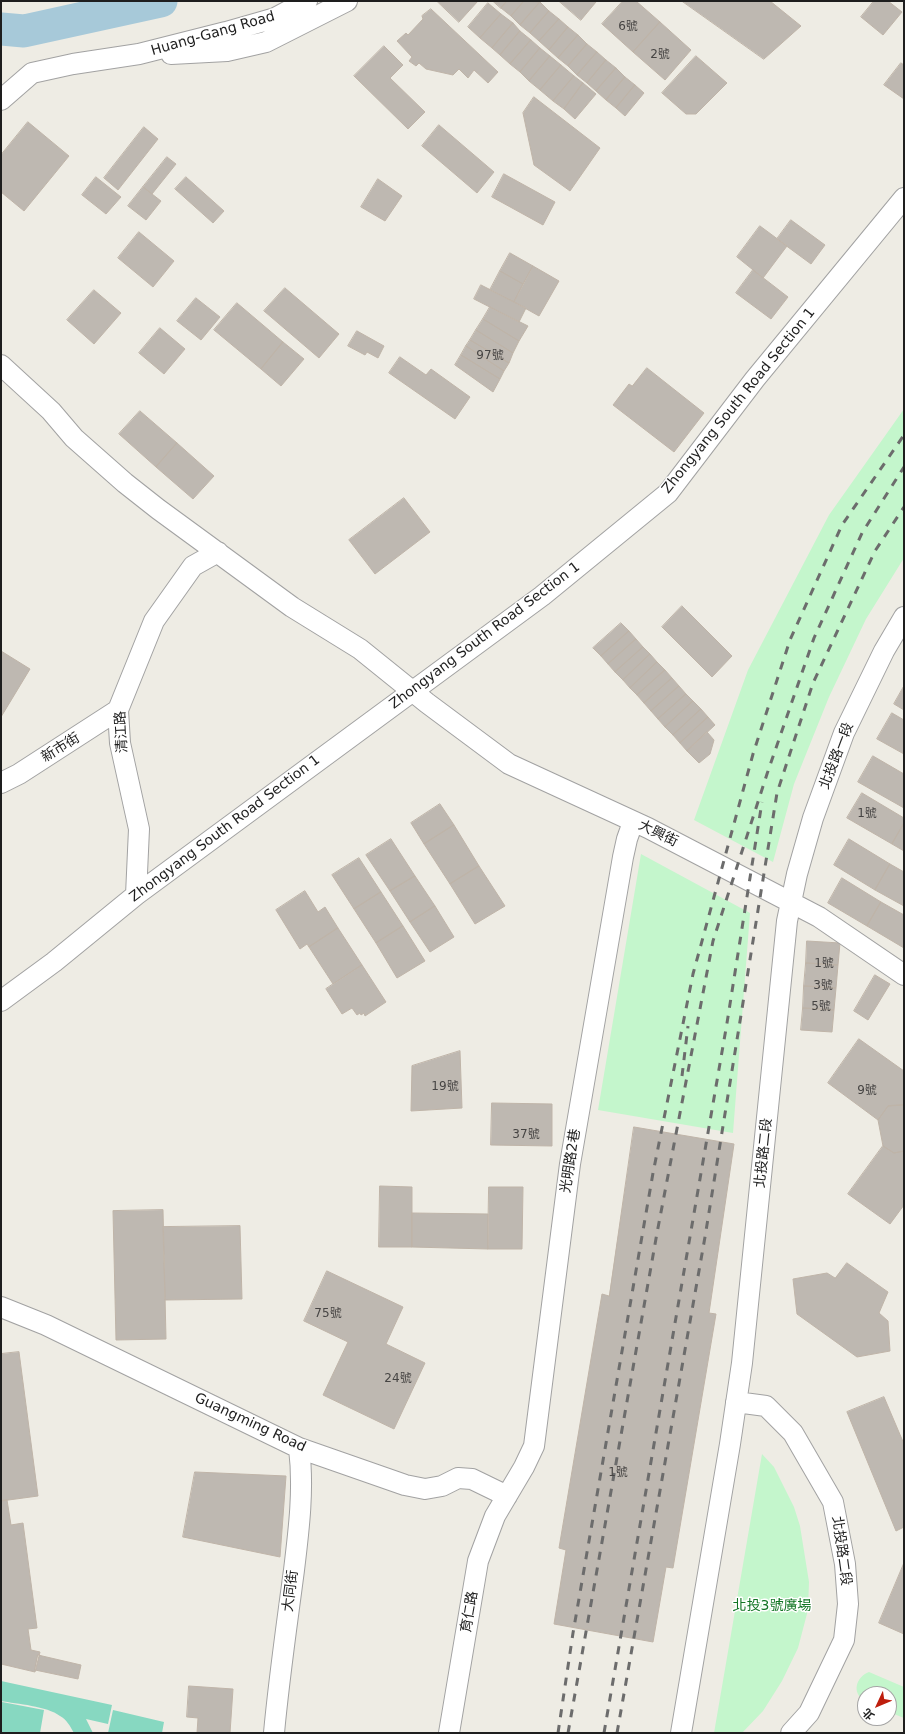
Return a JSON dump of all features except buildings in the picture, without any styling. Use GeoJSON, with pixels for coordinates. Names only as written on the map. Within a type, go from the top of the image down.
{"type":"FeatureCollection","features":[{"type":"Feature","properties":{"kind":"street","name":"Huang-Gang Road"},"geometry":{"type":"LineString","coordinates":[[1,100],[32,73],[74,64],[139,54],[275,18],[306,1]]}},
{"type":"Feature","properties":{"kind":"street","name":"Huang-Gang Road"},"geometry":{"type":"LineString","coordinates":[[139,54],[181,54],[227,51],[266,42],[347,1]]}},
{"type":"Feature","properties":{"kind":"street","name":"Zhongyang South Road Section 1"},"geometry":{"type":"LineString","coordinates":[[1,1001],[54,962],[136,895],[380,714],[414,692],[542,596],[668,493],[755,379],[902,203]]}},
{"type":"Feature","properties":{"kind":"street","name":"大興街"},"geometry":{"type":"LineString","coordinates":[[1,365],[52,411],[74,438],[125,483],[158,509],[292,607],[360,649],[509,764],[634,822],[819,917],[904,975]]}},
{"type":"Feature","properties":{"kind":"street","name":"清江路"},"geometry":{"type":"LineString","coordinates":[[136,895],[139,829],[120,743],[118,710],[154,621],[193,566],[218,552]]}},
{"type":"Feature","properties":{"kind":"street","name":"北投路一段"},"geometry":{"type":"LineString","coordinates":[[790,903],[814,818],[844,733],[884,651],[904,617]]}},
{"type":"Feature","properties":{"kind":"street","name":"新市街"},"geometry":{"type":"LineString","coordinates":[[1,783],[25,770],[118,710]]}},
{"type":"Feature","properties":{"kind":"street","name":"光明路2巷"},"geometry":{"type":"LineString","coordinates":[[506,1496],[524,1467],[534,1446],[572,1153],[623,857],[627,839],[634,822]]}},
{"type":"Feature","properties":{"kind":"street","name":"北投路二段"},"geometry":{"type":"LineString","coordinates":[[681,1733],[742,1363],[790,903]]}},
{"type":"Feature","properties":{"kind":"street","name":"Guangming Road"},"geometry":{"type":"LineString","coordinates":[[1,1307],[46,1325],[299,1448],[405,1485],[425,1489],[442,1486],[458,1478],[472,1479],[506,1496]]}},
{"type":"Feature","properties":{"kind":"street","name":"北投路二段"},"geometry":{"type":"LineString","coordinates":[[736,1402],[766,1406],[793,1433],[833,1502],[844,1564],[848,1604],[844,1640],[810,1713],[791,1733]]}},
{"type":"Feature","properties":{"kind":"street","name":"大同街"},"geometry":{"type":"LineString","coordinates":[[274,1733],[278,1681],[283,1657],[298,1532],[301,1470],[299,1448]]}},
{"type":"Feature","properties":{"kind":"street","name":"育仁路"},"geometry":{"type":"LineString","coordinates":[[449,1733],[478,1561],[496,1516],[506,1496]]}},
{"type":"Feature","properties":{"kind":"green space"},"geometry":{"type":"Polygon","coordinates":[[[904,409],[904,558],[866,619],[829,697],[794,784],[773,862],[694,820],[748,670],[829,515],[904,409]]]}},
{"type":"Feature","properties":{"kind":"green space"},"geometry":{"type":"Polygon","coordinates":[[[641,854],[750,913],[733,1133],[598,1110],[641,854]]]}},
{"type":"Feature","properties":{"kind":"green space","name":"北投3號廣場"},"geometry":{"type":"Polygon","coordinates":[[[762,1454],[774,1467],[794,1507],[800,1526],[809,1582],[808,1610],[798,1648],[782,1681],[763,1711],[742,1733],[714,1733],[762,1454]]]}},
{"type":"Feature","properties":{"kind":"green space"},"geometry":{"type":"Polygon","coordinates":[[[869,1672],[904,1687],[904,1718],[897,1715],[897,1686],[857,1686],[858,1681],[869,1672]]]}},
{"type":"Feature","properties":{"kind":"green space"},"geometry":{"type":"Polygon","coordinates":[[[1,1681],[112,1705],[108,1724],[86,1719],[93,1733],[74,1733],[66,1721],[48,1710],[1,1701],[1,1681]]]}},
{"type":"Feature","properties":{"kind":"green space"},"geometry":{"type":"Polygon","coordinates":[[[2,1702],[44,1710],[40,1733],[1,1733],[2,1702]]]}},
{"type":"Feature","properties":{"kind":"green space"},"geometry":{"type":"Polygon","coordinates":[[[113,1710],[164,1722],[162,1733],[108,1733],[113,1710]]]}},
{"type":"Feature","properties":{"kind":"waterway"},"geometry":{"type":"LineString","coordinates":[[1,29],[24,31],[161,1]]}},
{"type":"Feature","properties":{"kind":"railway"},"geometry":{"type":"LineString","coordinates":[[558,1733],[573,1633],[653,1173],[693,974],[753,754],[790,640],[842,525],[904,435]]}},
{"type":"Feature","properties":{"kind":"railway"},"geometry":{"type":"LineString","coordinates":[[568,1733],[657,1233],[713,941],[767,774],[814,638],[862,533],[904,467]]}},
{"type":"Feature","properties":{"kind":"railway"},"geometry":{"type":"LineString","coordinates":[[617,1733],[705,1237],[777,793],[813,683],[875,551],[904,507]]}},
{"type":"Feature","properties":{"kind":"railway"},"geometry":{"type":"LineString","coordinates":[[604,1733],[727,1023],[762,802]]}},
{"type":"Feature","properties":{"kind":"railway"},"geometry":{"type":"LineString","coordinates":[[682,1076],[688,1026]]}}]}
